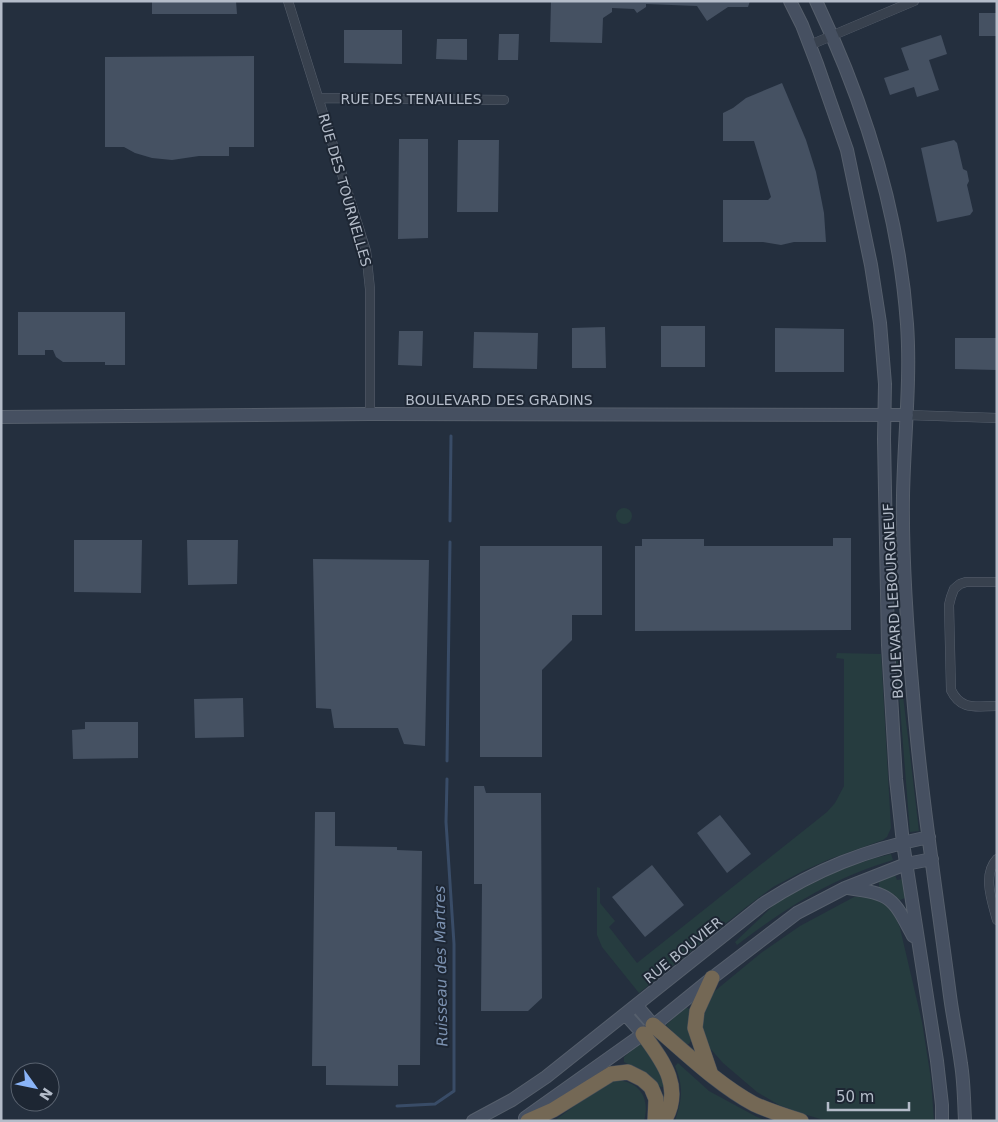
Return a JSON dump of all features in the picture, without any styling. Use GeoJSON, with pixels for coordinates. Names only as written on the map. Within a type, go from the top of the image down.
{"type":"FeatureCollection","features":[{"type":"Feature","properties":{"kind":"highway"},"geometry":{"type":"LineString","coordinates":[[710,1073],[695,1028],[697,1011],[712,978]]}},
{"type":"Feature","properties":{"kind":"highway"},"geometry":{"type":"LineString","coordinates":[[648,1030],[753,1103],[775,1113],[801,1121]]}},
{"type":"Feature","properties":{"kind":"highway"},"geometry":{"type":"LineString","coordinates":[[648,1030],[671,1080],[671,1104],[664,1121]]}},
{"type":"Feature","properties":{"kind":"highway"},"geometry":{"type":"LineString","coordinates":[[528,1121],[553,1110],[611,1074],[628,1072],[642,1079],[651,1087],[656,1099],[654,1121]]}},
{"type":"Feature","properties":{"kind":"main road","name":"BOULEVARD LEBOURGNEUF"},"geometry":{"type":"LineString","coordinates":[[790,1],[810,46],[845,143],[873,274],[880,323],[885,377],[885,511],[890,691],[903,843],[937,1061],[942,1121]]}},
{"type":"Feature","properties":{"kind":"main road","name":"BOULEVARD LEBOURGNEUF"},"geometry":{"type":"LineString","coordinates":[[816,1],[858,102],[874,153],[887,198],[904,287],[908,336],[903,497],[905,584],[915,726],[952,1011],[962,1067],[966,1121]]}},
{"type":"Feature","properties":{"kind":"main road","name":"BOULEVARD DES GRADINS"},"geometry":{"type":"LineString","coordinates":[[1,417],[370,414],[907,416]]}},
{"type":"Feature","properties":{"kind":"main road","name":"RUE BOUVIER"},"geometry":{"type":"LineString","coordinates":[[473,1121],[512,1100],[546,1077],[763,904],[787,889],[810,875],[841,861],[903,843],[929,838]]}},
{"type":"Feature","properties":{"kind":"main road"},"geometry":{"type":"LineString","coordinates":[[521,1121],[648,1030],[797,913],[846,888],[906,864],[932,859]]}},
{"type":"Feature","properties":{"kind":"main road"},"geometry":{"type":"LineString","coordinates":[[846,888],[872,891],[887,897],[898,908],[918,944]]}},
{"type":"Feature","properties":{"kind":"main road"},"geometry":{"type":"LineString","coordinates":[[637,1006],[648,1030]]}},
{"type":"Feature","properties":{"kind":"main road"},"geometry":{"type":"LineString","coordinates":[[626,1014],[648,1030]]}},
{"type":"Feature","properties":{"kind":"street","name":"RUE DES TOURNELLES"},"geometry":{"type":"LineString","coordinates":[[288,1],[366,251],[369,269],[371,321],[370,414]]}},
{"type":"Feature","properties":{"kind":"street"},"geometry":{"type":"LineString","coordinates":[[810,46],[914,1]]}},
{"type":"Feature","properties":{"kind":"street","name":"RUE DES TENAILLES"},"geometry":{"type":"LineString","coordinates":[[319,98],[504,100]]}},
{"type":"Feature","properties":{"kind":"street","name":"BOULEVARD DES GRADINS"},"geometry":{"type":"LineString","coordinates":[[907,416],[997,418]]}},
{"type":"Feature","properties":{"kind":"street"},"geometry":{"type":"LineString","coordinates":[[997,582],[966,582],[960,584],[954,589],[949,605],[951,690],[956,700],[965,705],[997,706]]}},
{"type":"Feature","properties":{"kind":"street"},"geometry":{"type":"LineString","coordinates":[[997,859],[992,865],[989,876],[989,886],[997,920]]}},
{"type":"Feature","properties":{"kind":"green space"},"geometry":{"type":"Polygon","coordinates":[[[621,508],[627,508],[632,513],[630,522],[621,524],[616,519],[616,513],[621,508]]]}},
{"type":"Feature","properties":{"kind":"green space"},"geometry":{"type":"Polygon","coordinates":[[[895,644],[899,644],[902,687],[919,831],[910,832],[895,644]]]}},
{"type":"Feature","properties":{"kind":"green space"},"geometry":{"type":"Polygon","coordinates":[[[837,653],[881,654],[891,828],[887,837],[830,859],[773,887],[639,993],[602,947],[597,935],[597,887],[600,888],[600,903],[615,921],[609,927],[637,963],[827,812],[835,803],[844,786],[844,659],[836,658],[837,653]]]}},
{"type":"Feature","properties":{"kind":"green space"},"geometry":{"type":"Polygon","coordinates":[[[891,854],[893,860],[871,867],[830,885],[792,906],[737,945],[735,942],[777,902],[838,871],[891,854]]]}},
{"type":"Feature","properties":{"kind":"green space"},"geometry":{"type":"Polygon","coordinates":[[[895,875],[897,880],[903,879],[905,898],[900,900],[879,887],[879,881],[895,875]]]}},
{"type":"Feature","properties":{"kind":"green space"},"geometry":{"type":"Polygon","coordinates":[[[854,897],[870,898],[883,904],[893,913],[900,928],[922,1022],[931,1079],[934,1121],[827,1121],[800,1113],[779,1105],[757,1092],[723,1063],[708,1046],[701,1023],[702,1013],[710,995],[761,953],[800,926],[854,897]]]}},
{"type":"Feature","properties":{"kind":"green space"},"geometry":{"type":"Polygon","coordinates":[[[686,1007],[692,1011],[692,1039],[689,1044],[685,1044],[666,1025],[686,1007]]]}},
{"type":"Feature","properties":{"kind":"green space"},"geometry":{"type":"Polygon","coordinates":[[[641,1042],[659,1065],[666,1084],[663,1087],[658,1086],[650,1075],[624,1062],[624,1057],[641,1042]]]}},
{"type":"Feature","properties":{"kind":"green space"},"geometry":{"type":"Polygon","coordinates":[[[678,1063],[709,1091],[768,1121],[675,1121],[681,1094],[680,1081],[675,1066],[678,1063]]]}},
{"type":"Feature","properties":{"kind":"green space"},"geometry":{"type":"Polygon","coordinates":[[[614,1080],[630,1083],[641,1092],[646,1104],[644,1121],[554,1121],[600,1087],[614,1080]]]}},
{"type":"Feature","properties":{"kind":"building"},"geometry":{"type":"Polygon","coordinates":[[[152,1],[236,1],[237,14],[152,14],[152,1]]]}},
{"type":"Feature","properties":{"kind":"building"},"geometry":{"type":"Polygon","coordinates":[[[551,1],[750,1],[748,7],[728,7],[707,21],[697,6],[646,4],[646,7],[637,13],[634,9],[612,8],[612,12],[603,18],[602,43],[550,42],[551,1]]]}},
{"type":"Feature","properties":{"kind":"building"},"geometry":{"type":"Polygon","coordinates":[[[979,13],[997,13],[997,36],[979,36],[979,13]]]}},
{"type":"Feature","properties":{"kind":"building"},"geometry":{"type":"Polygon","coordinates":[[[344,30],[402,30],[402,64],[344,63],[344,30]]]}},
{"type":"Feature","properties":{"kind":"building"},"geometry":{"type":"Polygon","coordinates":[[[499,34],[519,34],[518,60],[498,60],[499,34]]]}},
{"type":"Feature","properties":{"kind":"building"},"geometry":{"type":"Polygon","coordinates":[[[941,35],[947,54],[929,60],[939,90],[917,97],[914,87],[890,95],[884,78],[909,70],[901,48],[941,35]]]}},
{"type":"Feature","properties":{"kind":"building"},"geometry":{"type":"Polygon","coordinates":[[[437,39],[467,39],[467,60],[436,59],[437,39]]]}},
{"type":"Feature","properties":{"kind":"building"},"geometry":{"type":"Polygon","coordinates":[[[254,56],[254,147],[229,147],[229,156],[199,156],[172,160],[152,158],[135,153],[124,147],[105,147],[105,57],[254,56]]]}},
{"type":"Feature","properties":{"kind":"building"},"geometry":{"type":"Polygon","coordinates":[[[782,83],[806,140],[816,172],[824,213],[826,242],[794,242],[781,245],[763,242],[723,242],[723,200],[768,200],[771,197],[754,141],[723,141],[723,113],[746,98],[782,83]]]}},
{"type":"Feature","properties":{"kind":"building"},"geometry":{"type":"Polygon","coordinates":[[[399,139],[428,139],[428,238],[398,239],[399,139]]]}},
{"type":"Feature","properties":{"kind":"building"},"geometry":{"type":"Polygon","coordinates":[[[458,140],[499,140],[498,212],[457,212],[458,140]]]}},
{"type":"Feature","properties":{"kind":"building"},"geometry":{"type":"Polygon","coordinates":[[[954,140],[957,143],[963,169],[967,171],[969,181],[967,185],[973,211],[970,215],[937,222],[921,148],[954,140]]]}},
{"type":"Feature","properties":{"kind":"building"},"geometry":{"type":"Polygon","coordinates":[[[18,312],[125,312],[125,365],[105,365],[105,362],[63,362],[56,357],[53,350],[45,350],[45,355],[18,355],[18,312]]]}},
{"type":"Feature","properties":{"kind":"building"},"geometry":{"type":"Polygon","coordinates":[[[661,326],[705,326],[705,367],[661,367],[661,326]]]}},
{"type":"Feature","properties":{"kind":"building"},"geometry":{"type":"Polygon","coordinates":[[[605,327],[606,368],[572,368],[572,328],[605,327]]]}},
{"type":"Feature","properties":{"kind":"building"},"geometry":{"type":"Polygon","coordinates":[[[775,328],[844,329],[844,372],[775,372],[775,328]]]}},
{"type":"Feature","properties":{"kind":"building"},"geometry":{"type":"Polygon","coordinates":[[[399,331],[423,331],[422,366],[398,365],[399,331]]]}},
{"type":"Feature","properties":{"kind":"building"},"geometry":{"type":"Polygon","coordinates":[[[474,332],[538,333],[537,369],[473,368],[474,332]]]}},
{"type":"Feature","properties":{"kind":"building"},"geometry":{"type":"Polygon","coordinates":[[[955,338],[997,338],[997,370],[955,369],[955,338]]]}},
{"type":"Feature","properties":{"kind":"building"},"geometry":{"type":"Polygon","coordinates":[[[833,538],[851,538],[851,630],[635,631],[635,546],[642,546],[642,539],[704,539],[704,546],[833,546],[833,538]]]}},
{"type":"Feature","properties":{"kind":"building"},"geometry":{"type":"Polygon","coordinates":[[[74,540],[142,540],[141,593],[74,592],[74,540]]]}},
{"type":"Feature","properties":{"kind":"building"},"geometry":{"type":"Polygon","coordinates":[[[187,540],[238,540],[237,584],[188,585],[187,540]]]}},
{"type":"Feature","properties":{"kind":"building"},"geometry":{"type":"Polygon","coordinates":[[[480,546],[602,546],[602,615],[572,615],[572,640],[542,670],[542,757],[480,757],[480,546]]]}},
{"type":"Feature","properties":{"kind":"building"},"geometry":{"type":"Polygon","coordinates":[[[313,559],[429,560],[425,746],[404,744],[398,728],[334,728],[331,709],[316,708],[313,559]]]}},
{"type":"Feature","properties":{"kind":"building"},"geometry":{"type":"Polygon","coordinates":[[[243,698],[244,737],[195,738],[194,699],[243,698]]]}},
{"type":"Feature","properties":{"kind":"building"},"geometry":{"type":"Polygon","coordinates":[[[85,722],[138,722],[138,758],[73,759],[72,730],[85,729],[85,722]]]}},
{"type":"Feature","properties":{"kind":"building"},"geometry":{"type":"Polygon","coordinates":[[[474,786],[484,786],[486,793],[541,793],[542,998],[528,1011],[481,1011],[482,884],[474,884],[474,786]]]}},
{"type":"Feature","properties":{"kind":"building"},"geometry":{"type":"Polygon","coordinates":[[[315,812],[335,812],[335,846],[397,847],[397,850],[422,851],[420,1065],[398,1065],[398,1086],[326,1085],[326,1066],[312,1066],[315,812]]]}},
{"type":"Feature","properties":{"kind":"building"},"geometry":{"type":"Polygon","coordinates":[[[720,815],[751,854],[727,873],[697,833],[720,815]]]}},
{"type":"Feature","properties":{"kind":"building"},"geometry":{"type":"Polygon","coordinates":[[[652,865],[684,905],[645,937],[612,897],[652,865]]]}},
{"type":"Feature","properties":{"kind":"waterway","name":"Ruisseau des Martres"},"geometry":{"type":"LineString","coordinates":[[450,521],[451,436]]}},
{"type":"Feature","properties":{"kind":"waterway","name":"Ruisseau des Martres"},"geometry":{"type":"LineString","coordinates":[[447,761],[450,542]]}},
{"type":"Feature","properties":{"kind":"waterway","name":"Ruisseau des Martres"},"geometry":{"type":"LineString","coordinates":[[397,1106],[435,1104],[454,1091],[454,944],[446,822],[447,779]]}}]}
